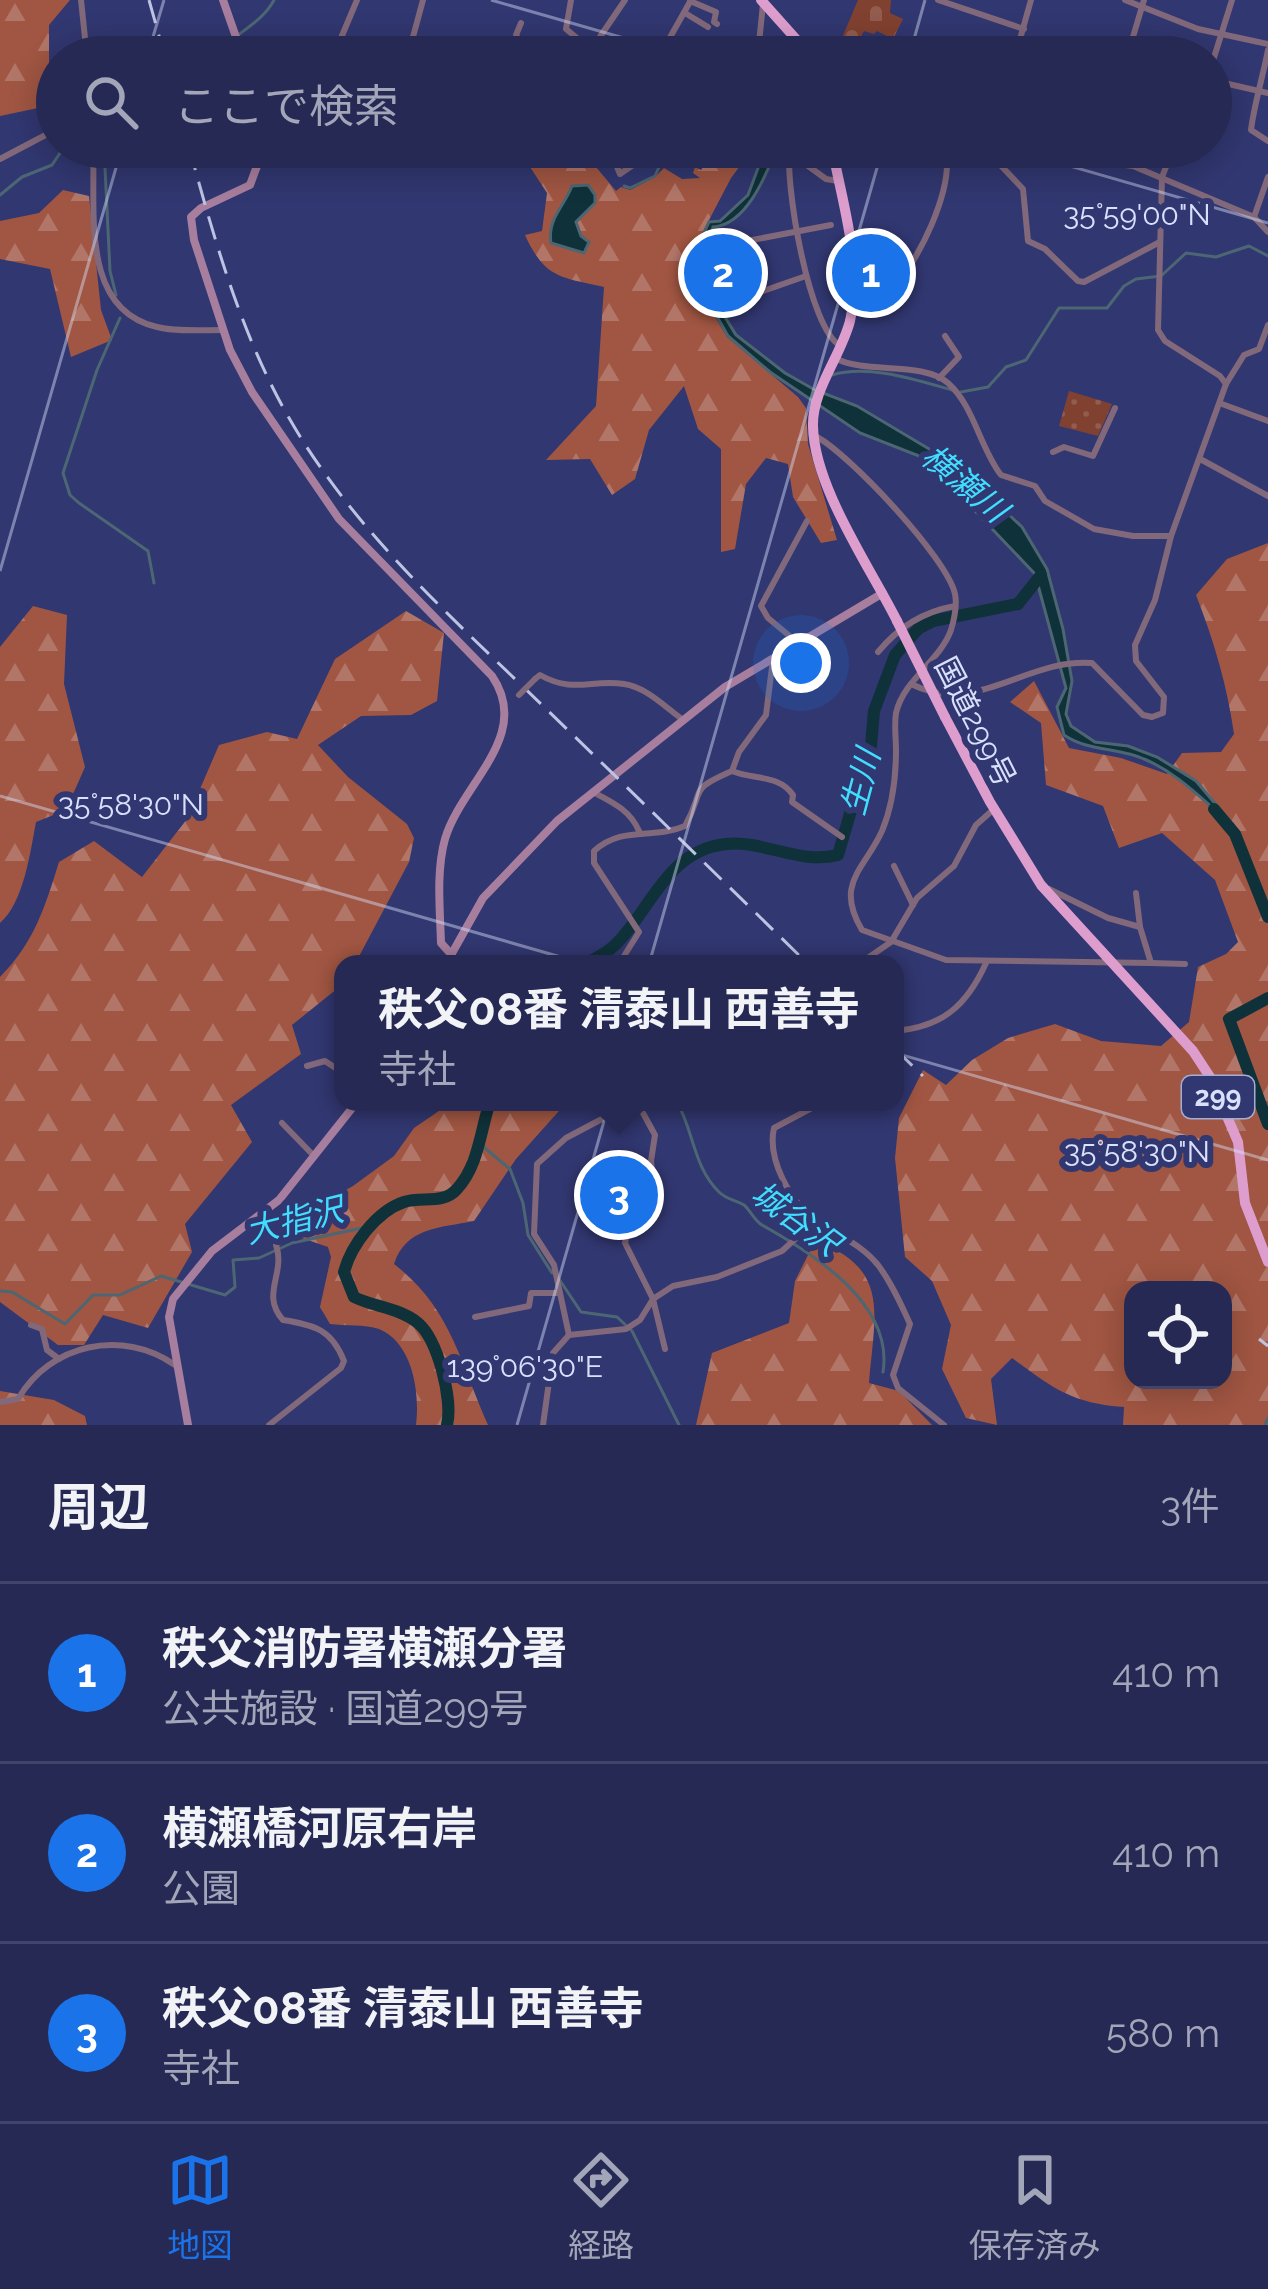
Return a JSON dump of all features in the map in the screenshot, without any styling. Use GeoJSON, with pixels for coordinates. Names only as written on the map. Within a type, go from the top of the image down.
{"type":"FeatureCollection","features":[{"type":"Feature","properties":{"kind":"highway"},"geometry":{"type":"LineString","coordinates":[[763,3],[796,36]]}},
{"type":"Feature","properties":{"kind":"highway","name":"国道299号"},"geometry":{"type":"LineString","coordinates":[[836,168],[854,278],[850,317],[817,404],[814,435],[835,502],[994,809],[1041,885],[1193,1051],[1210,1077],[1238,1142],[1246,1203],[1268,1262]]}},
{"type":"Feature","properties":{"kind":"street"},"geometry":{"type":"LineString","coordinates":[[81,0],[85,36]]}},
{"type":"Feature","properties":{"kind":"street"},"geometry":{"type":"LineString","coordinates":[[223,0],[236,36]]}},
{"type":"Feature","properties":{"kind":"street"},"geometry":{"type":"LineString","coordinates":[[342,36],[357,0]]}},
{"type":"Feature","properties":{"kind":"street"},"geometry":{"type":"LineString","coordinates":[[413,36],[423,0]]}},
{"type":"Feature","properties":{"kind":"street"},"geometry":{"type":"LineString","coordinates":[[571,0],[566,29],[574,36]]}},
{"type":"Feature","properties":{"kind":"street"},"geometry":{"type":"LineString","coordinates":[[601,36],[626,0]]}},
{"type":"Feature","properties":{"kind":"street"},"geometry":{"type":"LineString","coordinates":[[671,36],[690,0],[716,12]]}},
{"type":"Feature","properties":{"kind":"street"},"geometry":{"type":"LineString","coordinates":[[718,24],[714,22],[716,12],[723,0]]}},
{"type":"Feature","properties":{"kind":"street"},"geometry":{"type":"LineString","coordinates":[[938,0],[1024,29]]}},
{"type":"Feature","properties":{"kind":"street"},"geometry":{"type":"LineString","coordinates":[[1022,36],[1031,0]]}},
{"type":"Feature","properties":{"kind":"street"},"geometry":{"type":"LineString","coordinates":[[1125,0],[1229,36]]}},
{"type":"Feature","properties":{"kind":"street"},"geometry":{"type":"LineString","coordinates":[[1222,34],[1232,0]]}},
{"type":"Feature","properties":{"kind":"street"},"geometry":{"type":"LineString","coordinates":[[760,36],[763,3]]}},
{"type":"Feature","properties":{"kind":"street"},"geometry":{"type":"LineString","coordinates":[[1132,36],[1141,3]]}},
{"type":"Feature","properties":{"kind":"street"},"geometry":{"type":"LineString","coordinates":[[685,13],[708,27]]}},
{"type":"Feature","properties":{"kind":"street"},"geometry":{"type":"LineString","coordinates":[[517,36],[521,23]]}},
{"type":"Feature","properties":{"kind":"street"},"geometry":{"type":"LineString","coordinates":[[1232,37],[1268,47],[1264,92],[1250,127],[1268,141]]}},
{"type":"Feature","properties":{"kind":"street"},"geometry":{"type":"LineString","coordinates":[[1232,85],[1264,92]]}},
{"type":"Feature","properties":{"kind":"street"},"geometry":{"type":"LineString","coordinates":[[0,160],[36,141]]}},
{"type":"Feature","properties":{"kind":"street"},"geometry":{"type":"LineString","coordinates":[[94,168],[98,261],[108,295],[128,316],[155,327],[224,330]]}},
{"type":"Feature","properties":{"kind":"street"},"geometry":{"type":"LineString","coordinates":[[256,168],[250,185],[201,208],[191,218],[194,240],[243,378],[327,504],[492,676],[506,707],[502,736],[456,814],[441,855],[441,943],[447,955]]}},
{"type":"Feature","properties":{"kind":"street"},"geometry":{"type":"LineString","coordinates":[[789,168],[815,312],[837,357],[854,365],[939,378],[950,385],[1001,475],[1035,486],[1046,501],[1094,529],[1171,536]]}},
{"type":"Feature","properties":{"kind":"street"},"geometry":{"type":"LineString","coordinates":[[813,168],[826,179],[838,181]]}},
{"type":"Feature","properties":{"kind":"street"},"geometry":{"type":"LineString","coordinates":[[890,294],[921,251],[932,226],[945,168]]}},
{"type":"Feature","properties":{"kind":"street"},"geometry":{"type":"LineString","coordinates":[[1004,168],[1023,189],[1028,241],[1045,249],[1078,280],[1084,282],[1158,243]]}},
{"type":"Feature","properties":{"kind":"street"},"geometry":{"type":"LineString","coordinates":[[1130,168],[1254,217],[1267,228]]}},
{"type":"Feature","properties":{"kind":"street"},"geometry":{"type":"LineString","coordinates":[[1166,168],[1158,243],[1160,334],[1226,384]]}},
{"type":"Feature","properties":{"kind":"street"},"geometry":{"type":"LineString","coordinates":[[1254,217],[1268,176]]}},
{"type":"Feature","properties":{"kind":"street"},"geometry":{"type":"LineString","coordinates":[[806,276],[760,292],[745,253],[747,241],[830,226]]}},
{"type":"Feature","properties":{"kind":"street"},"geometry":{"type":"LineString","coordinates":[[911,683],[948,697],[993,688],[1035,670],[1092,662],[1143,715],[1163,712],[1163,697],[1136,661],[1135,645],[1155,600],[1171,536],[1226,384],[1239,361],[1259,349],[1268,325]]}},
{"type":"Feature","properties":{"kind":"street"},"geometry":{"type":"LineString","coordinates":[[939,378],[959,357],[945,336]]}},
{"type":"Feature","properties":{"kind":"street"},"geometry":{"type":"LineString","coordinates":[[1222,404],[1268,421]]}},
{"type":"Feature","properties":{"kind":"street"},"geometry":{"type":"LineString","coordinates":[[1053,452],[1064,447],[1093,456],[1114,408]]}},
{"type":"Feature","properties":{"kind":"street"},"geometry":{"type":"LineString","coordinates":[[814,435],[838,451],[926,545],[951,582],[954,609],[950,632],[911,683],[896,714],[895,764],[884,825],[858,866],[851,888],[862,930],[946,961],[1185,964]]}},
{"type":"Feature","properties":{"kind":"street"},"geometry":{"type":"LineString","coordinates":[[1202,460],[1268,496]]}},
{"type":"Feature","properties":{"kind":"street"},"geometry":{"type":"LineString","coordinates":[[798,643],[761,606],[808,521]]}},
{"type":"Feature","properties":{"kind":"street"},"geometry":{"type":"LineString","coordinates":[[451,955],[483,898],[530,846],[592,792],[682,719],[883,593]]}},
{"type":"Feature","properties":{"kind":"street"},"geometry":{"type":"LineString","coordinates":[[878,652],[895,632],[938,609],[954,609]]}},
{"type":"Feature","properties":{"kind":"street"},"geometry":{"type":"LineString","coordinates":[[732,771],[739,752],[766,715],[773,659]]}},
{"type":"Feature","properties":{"kind":"street"},"geometry":{"type":"LineString","coordinates":[[506,707],[540,675],[576,687],[629,685],[682,719]]}},
{"type":"Feature","properties":{"kind":"street"},"geometry":{"type":"LineString","coordinates":[[625,955],[638,935],[637,928],[593,855],[607,841],[639,831],[665,833],[685,826],[700,787],[732,771],[773,779],[788,787],[800,810],[842,837]]}},
{"type":"Feature","properties":{"kind":"street"},"geometry":{"type":"LineString","coordinates":[[592,792],[623,809],[639,831]]}},
{"type":"Feature","properties":{"kind":"street"},"geometry":{"type":"LineString","coordinates":[[872,955],[890,942],[913,904],[954,866],[976,825],[994,809]]}},
{"type":"Feature","properties":{"kind":"street"},"geometry":{"type":"LineString","coordinates":[[894,866],[913,904]]}},
{"type":"Feature","properties":{"kind":"street"},"geometry":{"type":"LineString","coordinates":[[1041,885],[1088,910],[1140,927]]}},
{"type":"Feature","properties":{"kind":"street"},"geometry":{"type":"LineString","coordinates":[[1136,893],[1151,963]]}},
{"type":"Feature","properties":{"kind":"street"},"geometry":{"type":"LineString","coordinates":[[904,1029],[922,1027],[956,1011],[986,962]]}},
{"type":"Feature","properties":{"kind":"street"},"geometry":{"type":"LineString","coordinates":[[307,1066],[321,1060],[334,1068]]}},
{"type":"Feature","properties":{"kind":"street"},"geometry":{"type":"LineString","coordinates":[[188,1425],[170,1311],[186,1281],[212,1251],[266,1213],[350,1111]]}},
{"type":"Feature","properties":{"kind":"street"},"geometry":{"type":"LineString","coordinates":[[568,1335],[554,1265],[534,1234],[538,1213],[533,1177],[537,1163],[566,1138],[618,1111]]}},
{"type":"Feature","properties":{"kind":"street"},"geometry":{"type":"LineString","coordinates":[[640,1111],[655,1136],[651,1161],[655,1195],[627,1234],[626,1243],[653,1299],[664,1349]]}},
{"type":"Feature","properties":{"kind":"street"},"geometry":{"type":"LineString","coordinates":[[806,1111],[777,1125],[772,1138],[788,1190],[815,1221],[834,1228],[877,1264],[910,1324],[893,1375],[898,1388],[944,1425]]}},
{"type":"Feature","properties":{"kind":"street"},"geometry":{"type":"LineString","coordinates":[[282,1123],[313,1155]]}},
{"type":"Feature","properties":{"kind":"street"},"geometry":{"type":"LineString","coordinates":[[543,1425],[553,1353],[568,1335],[630,1326],[653,1299],[673,1286],[717,1277],[782,1251],[815,1221]]}},
{"type":"Feature","properties":{"kind":"street"},"geometry":{"type":"LineString","coordinates":[[269,1425],[344,1361],[330,1334],[283,1319],[274,1308],[270,1295],[282,1238]]}},
{"type":"Feature","properties":{"kind":"street"},"geometry":{"type":"LineString","coordinates":[[475,1317],[529,1306],[531,1293],[557,1293]]}},
{"type":"Feature","properties":{"kind":"street"},"geometry":{"type":"LineString","coordinates":[[31,1325],[42,1329],[47,1350],[59,1359]]}},
{"type":"Feature","properties":{"kind":"street"},"geometry":{"type":"LineString","coordinates":[[0,1402],[19,1399],[31,1378],[85,1348],[140,1347],[175,1365]]}},
{"type":"Feature","properties":{"kind":"green space"},"geometry":{"type":"Polygon","coordinates":[[[0,0],[70,0],[49,25],[49,36],[36,36],[36,108],[0,116],[0,0]]]}},
{"type":"Feature","properties":{"kind":"green space"},"geometry":{"type":"Polygon","coordinates":[[[858,0],[891,0],[890,13],[903,19],[894,36],[864,31],[861,36],[843,36],[858,0]]]}},
{"type":"Feature","properties":{"kind":"green space"},"geometry":{"type":"Polygon","coordinates":[[[531,168],[597,168],[616,191],[621,187],[630,190],[664,168],[682,179],[700,178],[693,173],[695,168],[738,168],[685,266],[727,337],[806,408],[808,444],[837,540],[821,543],[793,497],[788,464],[766,458],[746,484],[735,549],[721,552],[721,449],[698,429],[684,386],[649,430],[635,479],[612,495],[590,459],[546,460],[596,406],[604,287],[556,274],[532,249],[525,235],[542,231],[547,193],[531,168]]]}},
{"type":"Feature","properties":{"kind":"green space"},"geometry":{"type":"Polygon","coordinates":[[[63,190],[89,196],[101,310],[112,340],[71,357],[50,269],[0,259],[0,221],[39,213],[63,190]]]}},
{"type":"Feature","properties":{"kind":"green space"},"geometry":{"type":"Polygon","coordinates":[[[1069,391],[1112,404],[1098,436],[1059,426],[1069,391]]]}},
{"type":"Feature","properties":{"kind":"green space"},"geometry":{"type":"Polygon","coordinates":[[[1268,543],[1268,1425],[1123,1425],[1124,1407],[1064,1392],[1012,1358],[991,1379],[997,1425],[966,1418],[942,1369],[951,1325],[932,1281],[905,1257],[895,1158],[899,1118],[923,1070],[946,1085],[972,1060],[1008,1038],[1055,1024],[1101,1041],[1161,1046],[1189,1022],[1198,967],[1226,954],[1238,942],[1215,880],[1162,833],[1119,848],[1103,806],[1046,785],[1041,723],[1010,702],[1034,681],[1069,748],[1121,758],[1167,774],[1182,753],[1221,752],[1234,734],[1196,595],[1227,559],[1268,543]]]}},
{"type":"Feature","properties":{"kind":"green space"},"geometry":{"type":"Polygon","coordinates":[[[33,606],[67,615],[64,684],[85,767],[66,810],[36,822],[20,890],[0,923],[0,647],[33,606]]]}},
{"type":"Feature","properties":{"kind":"green space"},"geometry":{"type":"Polygon","coordinates":[[[406,611],[444,633],[437,701],[411,715],[361,716],[318,745],[348,777],[407,824],[414,838],[409,862],[360,955],[334,955],[334,991],[292,1025],[301,1054],[231,1105],[252,1142],[185,1224],[192,1252],[148,1328],[103,1315],[84,1345],[58,1345],[0,1302],[0,977],[30,938],[59,862],[94,841],[142,877],[187,819],[219,745],[267,732],[297,739],[335,659],[406,611]]]}},
{"type":"Feature","properties":{"kind":"green space"},"geometry":{"type":"Polygon","coordinates":[[[439,1111],[559,1111],[516,1159],[474,1221],[416,1236],[394,1264],[441,1318],[488,1425],[416,1425],[415,1384],[400,1345],[379,1329],[330,1324],[320,1307],[331,1257],[328,1247],[293,1235],[304,1213],[394,1156],[414,1128],[439,1111]]]}},
{"type":"Feature","properties":{"kind":"green space"},"geometry":{"type":"Polygon","coordinates":[[[815,1241],[840,1252],[867,1280],[874,1316],[869,1383],[899,1391],[932,1425],[696,1425],[712,1353],[789,1323],[795,1281],[815,1241]]]}},
{"type":"Feature","properties":{"kind":"green space"},"geometry":{"type":"Polygon","coordinates":[[[0,1391],[54,1400],[85,1416],[87,1425],[0,1425],[0,1391]]]}},
{"type":"Feature","properties":{"kind":"water"},"geometry":{"type":"Polygon","coordinates":[[[758,168],[768,168],[745,208],[713,227],[702,265],[714,299],[736,335],[785,373],[857,406],[956,465],[1022,527],[1047,569],[1063,629],[1072,681],[1066,714],[1071,726],[1095,742],[1128,746],[1157,757],[1196,781],[1234,826],[1157,765],[1064,735],[1057,707],[1066,688],[1035,574],[936,470],[937,463],[860,433],[770,372],[728,336],[689,267],[709,222],[720,221],[748,195],[758,168]]]}},
{"type":"Feature","properties":{"kind":"water"},"geometry":{"type":"Polygon","coordinates":[[[588,185],[595,203],[576,222],[589,242],[584,253],[551,243],[554,220],[572,186],[588,185]]]}},
{"type":"Feature","properties":{"kind":"waterway"},"geometry":{"type":"LineString","coordinates":[[236,36],[274,0]]}},
{"type":"Feature","properties":{"kind":"waterway"},"geometry":{"type":"LineString","coordinates":[[0,195],[22,177],[44,168]]}},
{"type":"Feature","properties":{"kind":"waterway"},"geometry":{"type":"LineString","coordinates":[[105,168],[110,271],[116,295]]}},
{"type":"Feature","properties":{"kind":"waterway"},"geometry":{"type":"LineString","coordinates":[[624,186],[630,188],[655,176],[659,168]]}},
{"type":"Feature","properties":{"kind":"waterway"},"geometry":{"type":"LineString","coordinates":[[961,392],[988,387],[1006,367],[1026,360],[1059,308],[1107,308],[1124,286],[1136,279],[1161,276],[1186,253],[1216,257],[1249,246],[1268,256]]}},
{"type":"Feature","properties":{"kind":"waterway"},"geometry":{"type":"LineString","coordinates":[[120,318],[97,370],[63,473],[70,495],[148,551],[154,583]]}},
{"type":"Feature","properties":{"kind":"waterway"},"geometry":{"type":"LineString","coordinates":[[832,375],[876,372],[952,390]]}},
{"type":"Feature","properties":{"kind":"waterway","name":"生川"},"geometry":{"type":"LineString","coordinates":[[601,955],[629,929],[675,868],[706,848],[740,844],[810,857],[838,855],[869,768],[874,711],[895,655],[918,629],[933,621],[1018,604],[1041,575]]}},
{"type":"Feature","properties":{"kind":"waterway","name":"横瀬川"},"geometry":{"type":"LineString","coordinates":[[1214,809],[1235,834],[1268,917]]}},
{"type":"Feature","properties":{"kind":"waterway","name":"横瀬川"},"geometry":{"type":"LineString","coordinates":[[1268,998],[1229,1019],[1268,1124]]}},
{"type":"Feature","properties":{"kind":"waterway","name":"生川"},"geometry":{"type":"LineString","coordinates":[[447,1425],[442,1371],[425,1331],[403,1314],[354,1297],[344,1272],[359,1240],[384,1213],[404,1202],[439,1199],[457,1189],[474,1159],[487,1111]]}},
{"type":"Feature","properties":{"kind":"waterway","name":"城谷沢"},"geometry":{"type":"LineString","coordinates":[[682,1111],[704,1171],[719,1192],[826,1266],[863,1303],[883,1347],[883,1372]]}},
{"type":"Feature","properties":{"kind":"waterway"},"geometry":{"type":"LineString","coordinates":[[481,1145],[510,1169],[528,1235],[552,1273]]}},
{"type":"Feature","properties":{"kind":"waterway","name":"大指沢"},"geometry":{"type":"LineString","coordinates":[[0,1291],[12,1292],[65,1324],[93,1295],[120,1295],[161,1276],[225,1295],[235,1287],[233,1260],[259,1258],[292,1243],[371,1226]]}},
{"type":"Feature","properties":{"kind":"waterway"},"geometry":{"type":"LineString","coordinates":[[559,1279],[581,1312],[617,1317],[632,1331],[679,1425]]}},
{"type":"Feature","properties":{"kind":"waterway"},"geometry":{"type":"LineString","coordinates":[[1265,1425],[1268,1418]]}},
{"type":"Feature","properties":{"kind":"railway"},"geometry":{"type":"LineString","coordinates":[[149,0],[159,36]]}},
{"type":"Feature","properties":{"kind":"railway"},"geometry":{"type":"LineString","coordinates":[[195,168],[254,348],[285,411],[339,493],[436,602],[799,955]]}},
{"type":"Feature","properties":{"kind":"railway"},"geometry":{"type":"LineString","coordinates":[[904,1058],[923,1076]]}},
{"type":"Feature","properties":{"kind":"railway"},"geometry":{"type":"LineString","coordinates":[[1259,1339],[1268,1346]]}},
{"type":"Feature","properties":{"kind":"place","name":"横瀬橋河原右岸"},"geometry":{"type":"Point","coordinates":[723,273]}},
{"type":"Feature","properties":{"kind":"place","name":"秩父消防署横瀬分署"},"geometry":{"type":"Point","coordinates":[871,273]}},
{"type":"Feature","properties":{"kind":"place","name":"秩父08番 清泰山 西善寺"},"geometry":{"type":"Point","coordinates":[619,1195]}}]}
